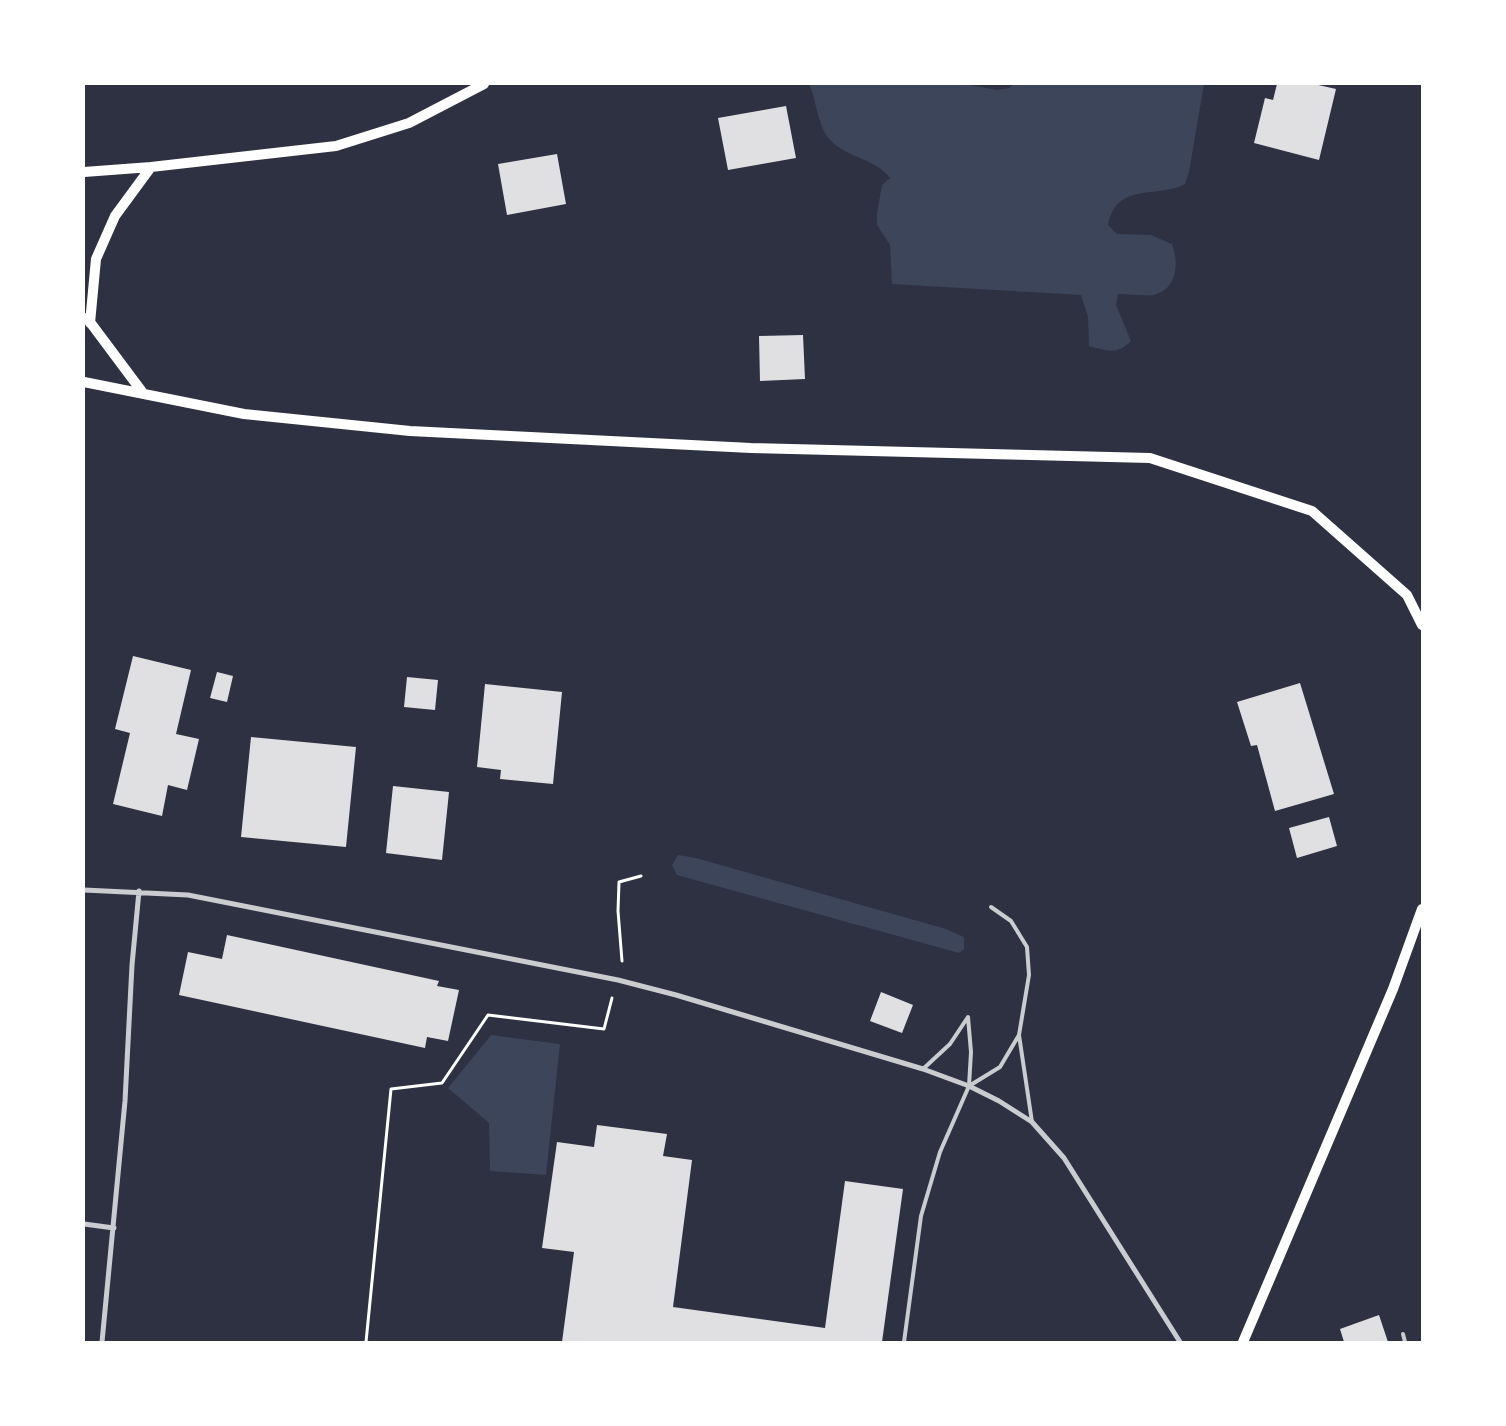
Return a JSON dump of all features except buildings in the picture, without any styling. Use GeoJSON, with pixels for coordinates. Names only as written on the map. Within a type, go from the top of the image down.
{"type":"FeatureCollection","features":[{"type":"Feature","properties":{"kind":"main road"},"geometry":{"type":"LineString","coordinates":[[84,172],[151,167],[336,146],[409,123],[484,84]]}},
{"type":"Feature","properties":{"kind":"main road"},"geometry":{"type":"LineString","coordinates":[[143,393],[87,319],[96,259],[115,216],[151,167]]}},
{"type":"Feature","properties":{"kind":"main road"},"geometry":{"type":"LineString","coordinates":[[84,382],[244,414],[410,431],[751,448],[1150,458],[1312,511],[1407,595],[1422,626]]}},
{"type":"Feature","properties":{"kind":"main road"},"geometry":{"type":"LineString","coordinates":[[1243,1342],[1393,989],[1422,909]]}},
{"type":"Feature","properties":{"kind":"street"},"geometry":{"type":"LineString","coordinates":[[84,890],[139,891],[188,895],[618,980],[676,995],[923,1068],[969,1086],[1000,1101],[1032,1122],[1064,1158],[1180,1342]]}},
{"type":"Feature","properties":{"kind":"street"},"geometry":{"type":"LineString","coordinates":[[102,1342],[125,1101],[132,965],[139,891]]}},
{"type":"Feature","properties":{"kind":"street"},"geometry":{"type":"LineString","coordinates":[[84,1224],[114,1228]]}},
{"type":"Feature","properties":{"kind":"lane"},"geometry":{"type":"LineString","coordinates":[[991,907],[1011,921],[1027,946],[1029,975],[1019,1035],[1032,1122]]}},
{"type":"Feature","properties":{"kind":"lane"},"geometry":{"type":"LineString","coordinates":[[904,1342],[922,1216],[940,1152],[969,1086],[971,1052],[968,1017],[950,1044],[923,1068]]}},
{"type":"Feature","properties":{"kind":"lane"},"geometry":{"type":"LineString","coordinates":[[969,1086],[1000,1066],[1019,1035]]}},
{"type":"Feature","properties":{"kind":"lane"},"geometry":{"type":"LineString","coordinates":[[1403,1334],[1405,1342]]}},
{"type":"Feature","properties":{"kind":"path"},"geometry":{"type":"LineString","coordinates":[[366,1342],[391,1089],[442,1083],[488,1015],[604,1029],[623,960],[618,911],[619,882],[640,876]]}},
{"type":"Feature","properties":{"kind":"shaded area"},"geometry":{"type":"Polygon","coordinates":[[[809,84],[964,84],[997,90],[1009,88],[1014,84],[1204,84],[1189,172],[1185,184],[1162,191],[1129,197],[1120,202],[1113,211],[1108,225],[1117,234],[1151,235],[1172,244],[1176,267],[1172,281],[1168,287],[1153,295],[1118,294],[1116,305],[1131,341],[1121,348],[1112,351],[1089,346],[1088,317],[1081,295],[892,284],[890,245],[877,225],[882,185],[890,178],[870,162],[845,151],[831,141],[823,129],[809,84]]]}},
{"type":"Feature","properties":{"kind":"shaded area"},"geometry":{"type":"Polygon","coordinates":[[[678,855],[696,858],[946,929],[964,937],[964,949],[959,953],[677,875],[672,865],[678,855]]]}},
{"type":"Feature","properties":{"kind":"shaded area"},"geometry":{"type":"Polygon","coordinates":[[[491,1035],[560,1044],[546,1175],[490,1171],[489,1123],[448,1088],[491,1035]]]}}]}
